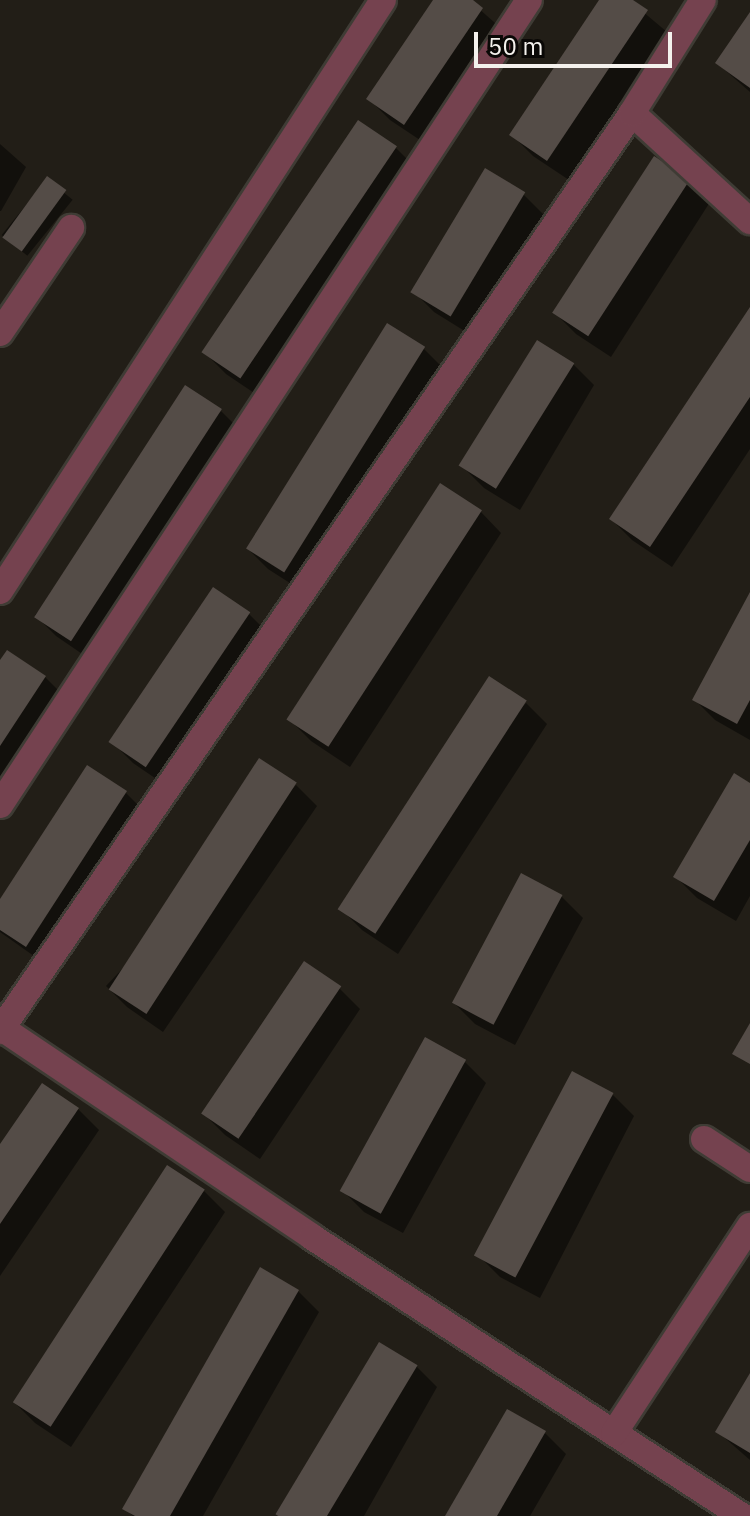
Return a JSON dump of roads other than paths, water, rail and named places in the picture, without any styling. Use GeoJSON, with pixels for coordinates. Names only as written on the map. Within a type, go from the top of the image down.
{"type":"FeatureCollection","features":[{"type":"Feature","properties":{"kind":"street"},"geometry":{"type":"LineString","coordinates":[[0,591],[383,0]]}},
{"type":"Feature","properties":{"kind":"street"},"geometry":{"type":"LineString","coordinates":[[0,805],[529,0]]}},
{"type":"Feature","properties":{"kind":"street"},"geometry":{"type":"LineString","coordinates":[[703,0],[632,113],[1,1029],[312,1237],[742,1516]]}},
{"type":"Feature","properties":{"kind":"street"},"geometry":{"type":"LineString","coordinates":[[632,113],[750,221]]}},
{"type":"Feature","properties":{"kind":"street"},"geometry":{"type":"LineString","coordinates":[[0,333],[71,228]]}},
{"type":"Feature","properties":{"kind":"street"},"geometry":{"type":"LineString","coordinates":[[704,1139],[750,1169]]}},
{"type":"Feature","properties":{"kind":"street"},"geometry":{"type":"LineString","coordinates":[[614,1433],[750,1226]]}}]}
